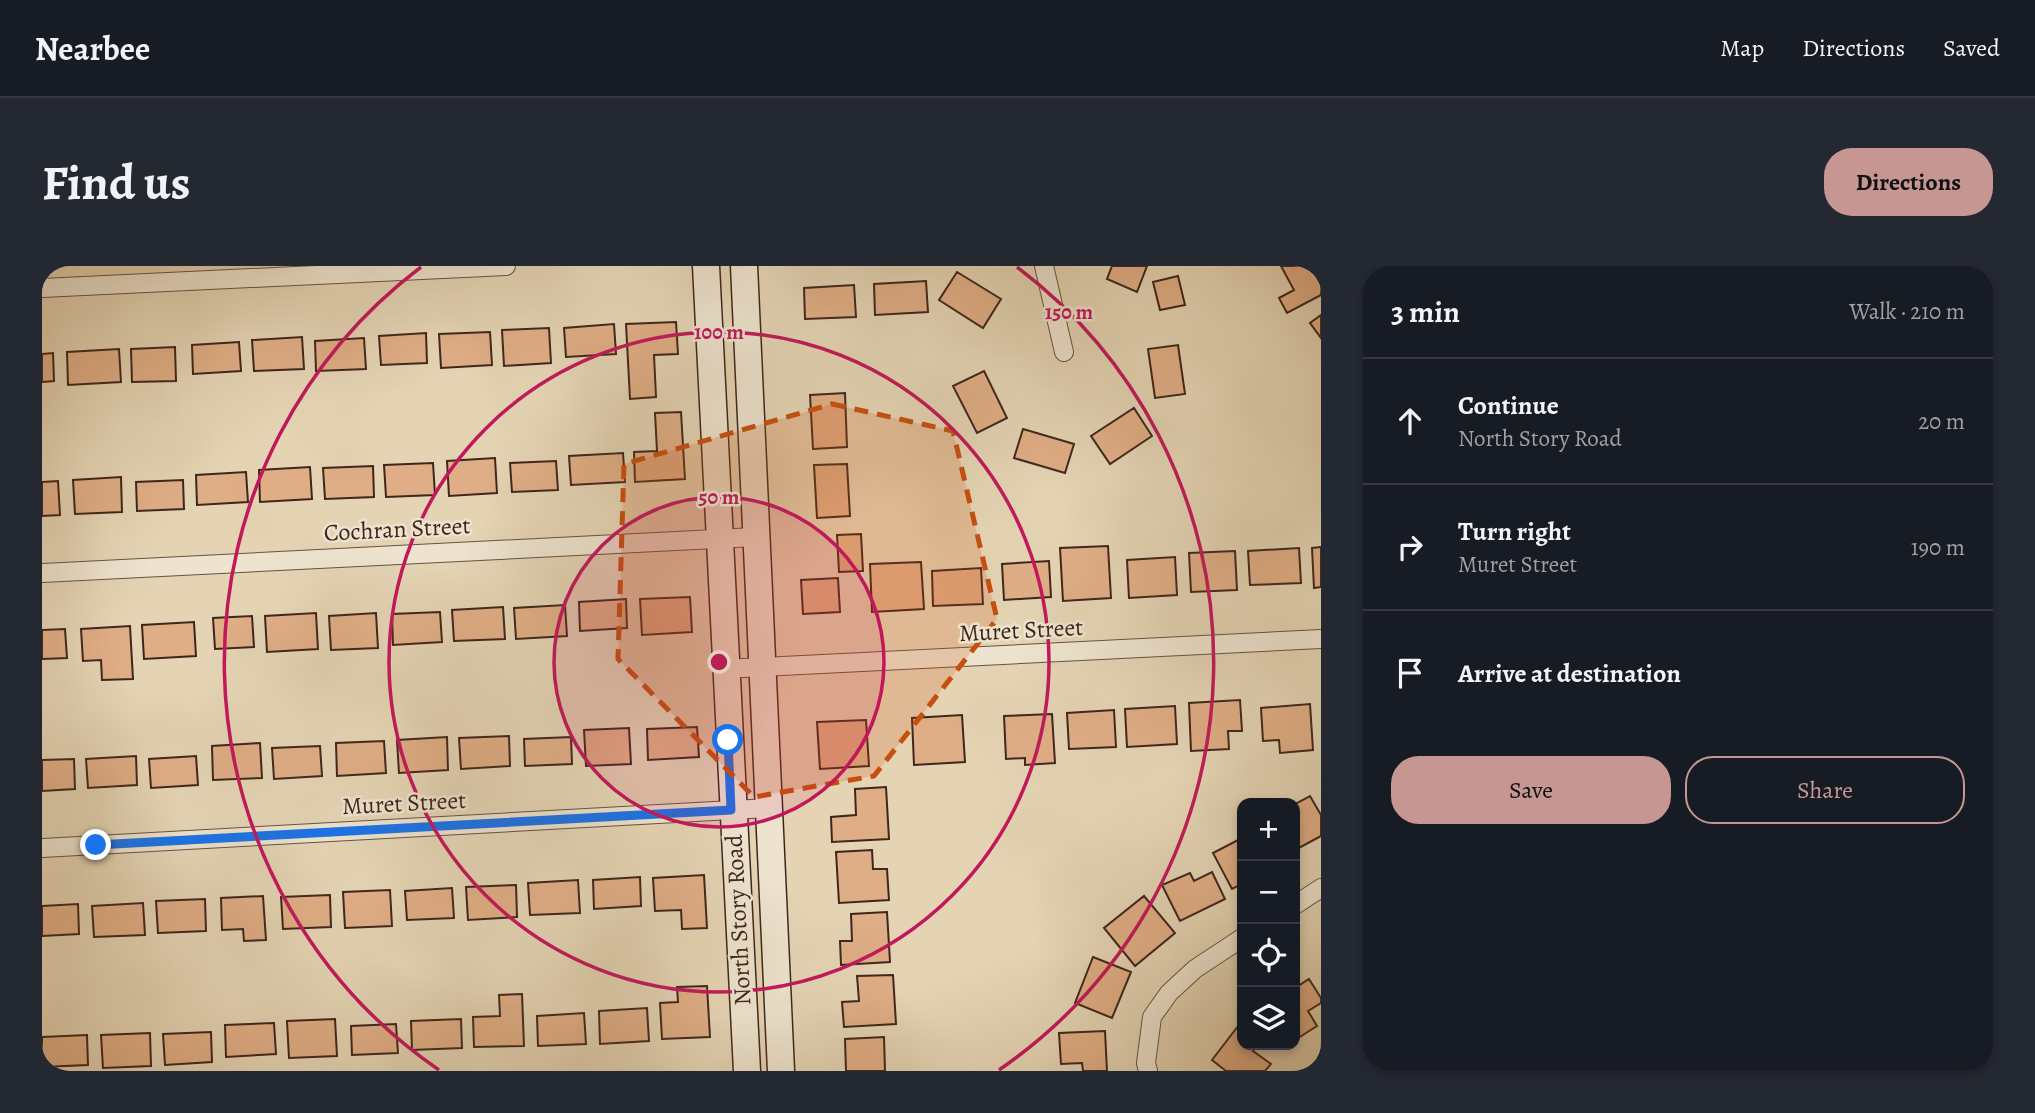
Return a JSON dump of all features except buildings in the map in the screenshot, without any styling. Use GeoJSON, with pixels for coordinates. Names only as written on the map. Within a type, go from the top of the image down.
{"type":"FeatureCollection","features":[{"type":"Feature","properties":{"kind":"main road","name":"North Story Road"},"geometry":{"type":"LineString","coordinates":[[706,266],[731,810],[747,1071]]}},
{"type":"Feature","properties":{"kind":"main road","name":"North Story Road"},"geometry":{"type":"LineString","coordinates":[[744,266],[781,1071]]}},
{"type":"Feature","properties":{"kind":"street"},"geometry":{"type":"LineString","coordinates":[[42,288],[506,266]]}},
{"type":"Feature","properties":{"kind":"street"},"geometry":{"type":"LineString","coordinates":[[1044,266],[1064,352]]}},
{"type":"Feature","properties":{"kind":"street","name":"Cochran Street"},"geometry":{"type":"LineString","coordinates":[[42,573],[718,536],[755,537]]}},
{"type":"Feature","properties":{"kind":"street","name":"Muret Street"},"geometry":{"type":"LineString","coordinates":[[724,669],[1321,639]]}},
{"type":"Feature","properties":{"kind":"street","name":"Muret Street"},"geometry":{"type":"LineString","coordinates":[[42,848],[768,808]]}},
{"type":"Feature","properties":{"kind":"street"},"geometry":{"type":"LineString","coordinates":[[1300,902],[1321,888]]}},
{"type":"Feature","properties":{"kind":"street"},"geometry":{"type":"LineString","coordinates":[[1148,1071],[1146,1063],[1152,1017],[1169,993],[1195,969],[1237,941]]}},
{"type":"Feature","properties":{"kind":"highlighted area"},"geometry":{"type":"Polygon","coordinates":[[[832,404],[953,431],[997,619],[874,776],[754,797],[618,659],[624,464],[832,404]]]}},
{"type":"Feature","properties":{"kind":"route"},"geometry":{"type":"LineString","coordinates":[[96,845],[731,810],[728,740]]}}]}
